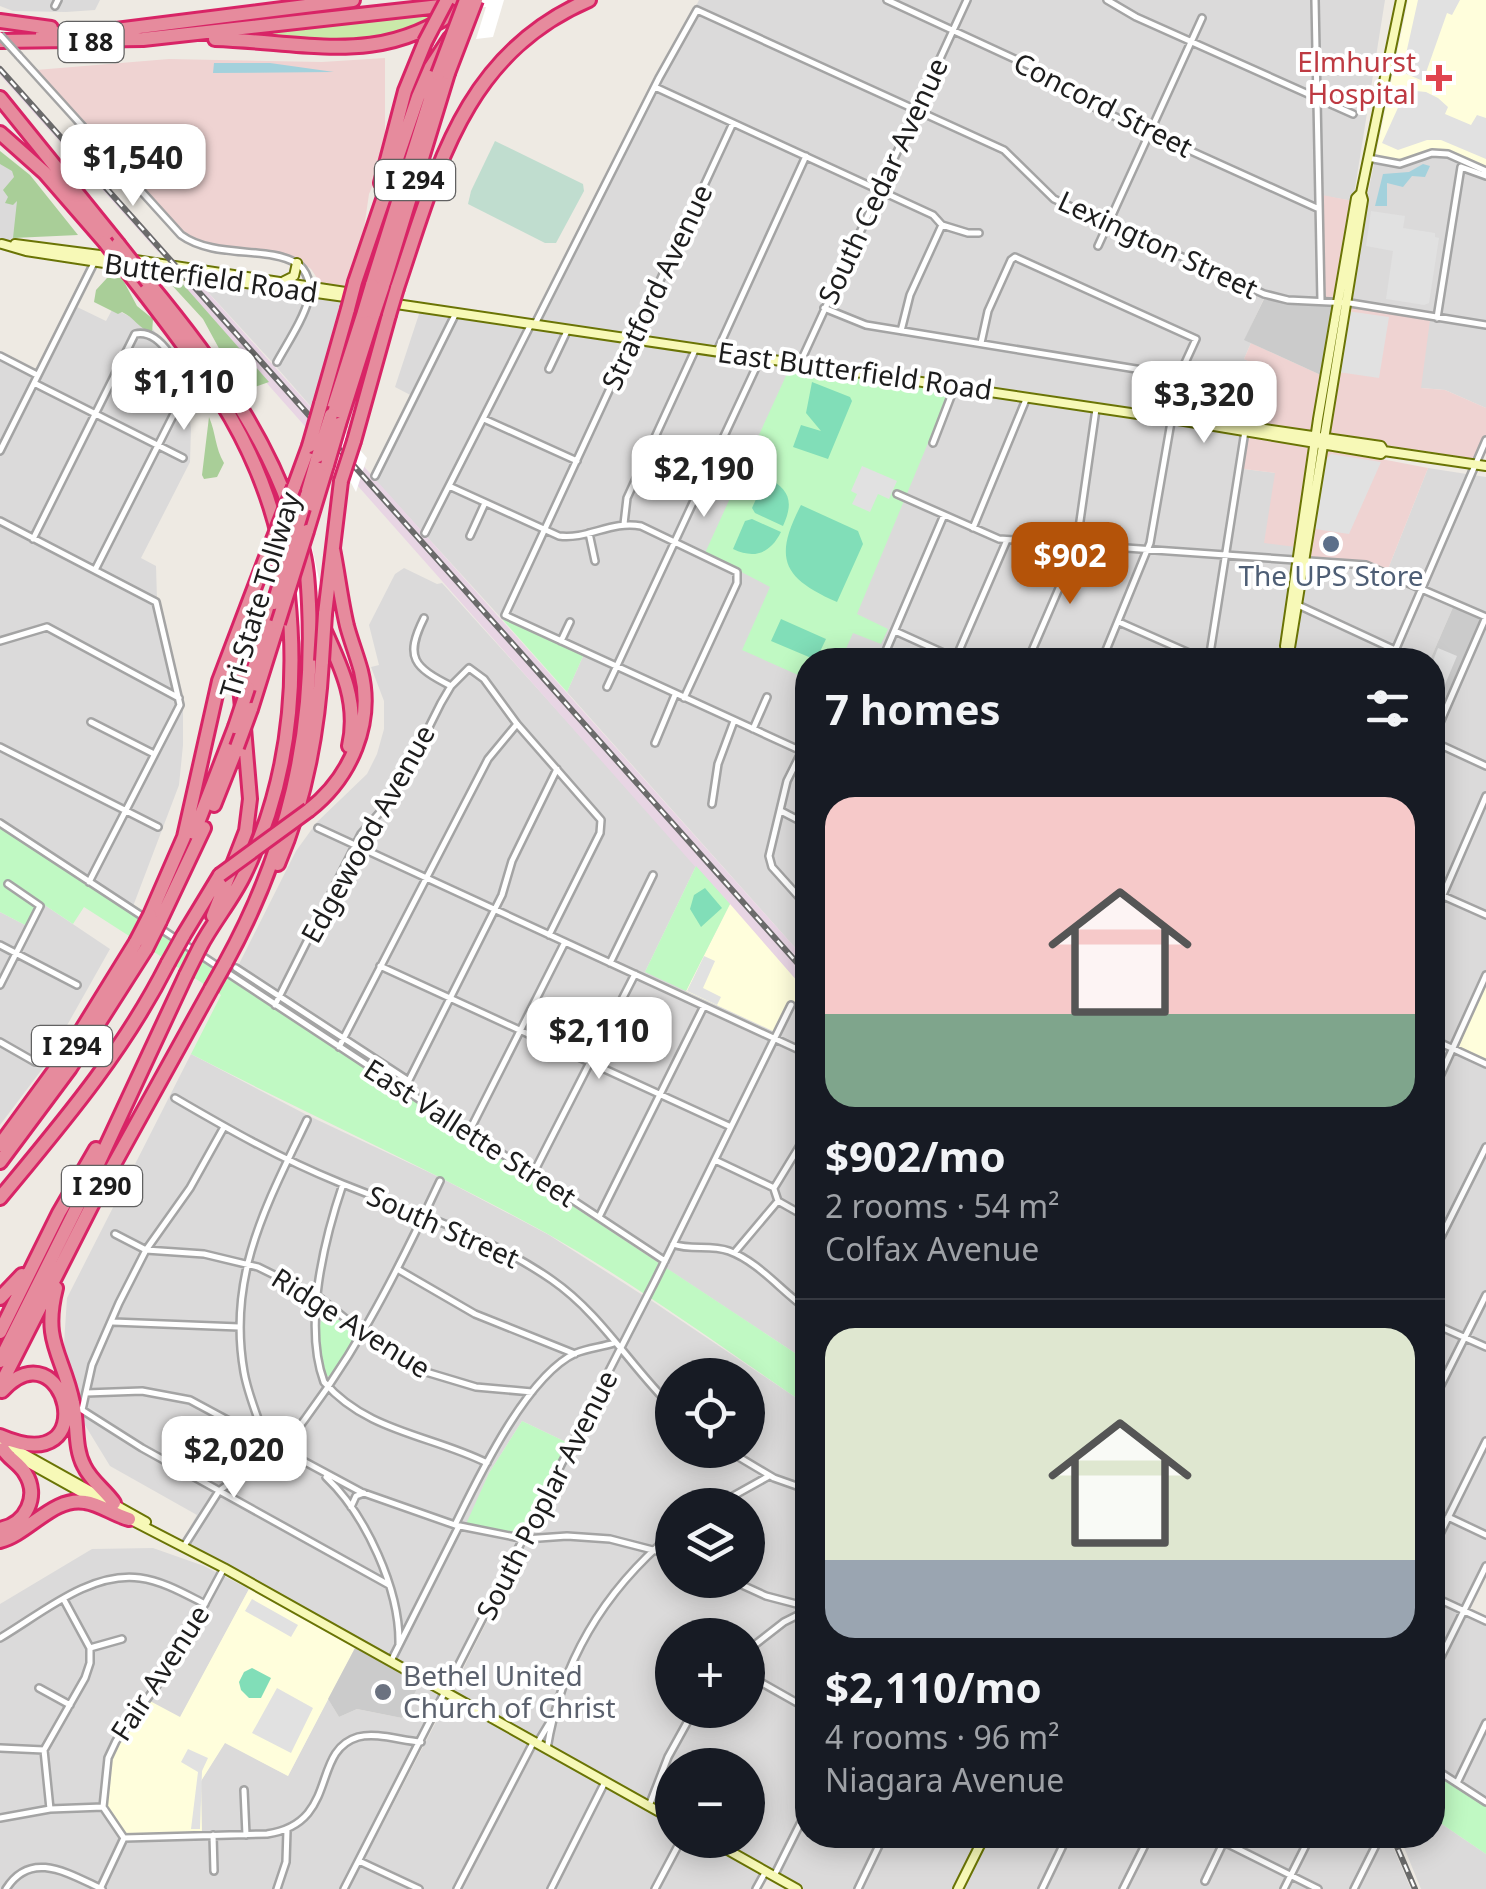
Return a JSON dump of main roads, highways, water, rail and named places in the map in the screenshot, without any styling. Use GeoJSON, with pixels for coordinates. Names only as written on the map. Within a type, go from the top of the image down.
{"type":"FeatureCollection","features":[{"type":"Feature","properties":{"kind":"highway"},"geometry":{"type":"LineString","coordinates":[[270,10],[317,0]]}},
{"type":"Feature","properties":{"kind":"highway","name":"I 88"},"geometry":{"type":"LineString","coordinates":[[0,36],[108,30],[353,0]]}},
{"type":"Feature","properties":{"kind":"highway"},"geometry":{"type":"LineString","coordinates":[[155,918],[192,814],[212,706],[250,597],[294,486],[318,455],[367,312],[413,113],[436,57],[466,18],[488,0]]}},
{"type":"Feature","properties":{"kind":"highway","name":"I 88"},"geometry":{"type":"LineString","coordinates":[[0,36],[96,42],[182,36],[488,0]]}},
{"type":"Feature","properties":{"kind":"highway"},"geometry":{"type":"LineString","coordinates":[[375,285],[412,242],[450,134],[478,90],[500,61],[534,32],[589,0]]}},
{"type":"Feature","properties":{"kind":"highway"},"geometry":{"type":"LineString","coordinates":[[182,36],[329,47],[382,44],[424,31],[464,1]]}},
{"type":"Feature","properties":{"kind":"highway"},"geometry":{"type":"LineString","coordinates":[[375,285],[405,91],[425,42],[464,1]]}},
{"type":"Feature","properties":{"kind":"highway","name":"Tri-State Tollway"},"geometry":{"type":"LineString","coordinates":[[331,414],[367,312],[464,1]]}},
{"type":"Feature","properties":{"kind":"highway"},"geometry":{"type":"LineString","coordinates":[[0,21],[108,30]]}},
{"type":"Feature","properties":{"kind":"highway","name":"Tri-State Tollway"},"geometry":{"type":"LineString","coordinates":[[375,285],[434,117],[443,73]]}},
{"type":"Feature","properties":{"kind":"highway","name":"I 290"},"geometry":{"type":"LineString","coordinates":[[0,98],[103,251],[148,282],[208,357],[260,442],[302,544],[311,654],[304,744],[288,812],[230,966],[211,989],[72,1244],[0,1389]]}},
{"type":"Feature","properties":{"kind":"highway"},"geometry":{"type":"LineString","coordinates":[[412,242],[434,117]]}},
{"type":"Feature","properties":{"kind":"highway","name":"I 290"},"geometry":{"type":"LineString","coordinates":[[0,133],[45,173],[103,251],[133,279],[208,378],[252,454],[274,516],[289,599],[291,696],[287,739],[274,796],[243,877],[186,975],[90,1182],[0,1361]]}},
{"type":"Feature","properties":{"kind":"highway"},"geometry":{"type":"LineString","coordinates":[[244,928],[269,886],[304,794],[318,733],[325,614],[342,481],[354,441],[367,312]]}},
{"type":"Feature","properties":{"kind":"highway","name":"Tri-State Tollway"},"geometry":{"type":"LineString","coordinates":[[155,918],[193,835],[248,688],[318,455],[367,312]]}},
{"type":"Feature","properties":{"kind":"highway","name":"Tri-State Tollway"},"geometry":{"type":"LineString","coordinates":[[0,1162],[78,1056],[197,845],[251,709],[307,531],[318,455]]}},
{"type":"Feature","properties":{"kind":"highway"},"geometry":{"type":"LineString","coordinates":[[0,1198],[116,1054],[220,874],[327,794],[346,768],[358,742],[364,684],[346,624],[333,549]]}},
{"type":"Feature","properties":{"kind":"highway"},"geometry":{"type":"LineString","coordinates":[[308,589],[342,669],[353,716],[341,768],[311,806]]}},
{"type":"Feature","properties":{"kind":"highway"},"geometry":{"type":"LineString","coordinates":[[201,946],[242,844],[248,816],[249,769],[238,666],[242,624],[250,597]]}},
{"type":"Feature","properties":{"kind":"highway","name":"Tri-State Tollway"},"geometry":{"type":"LineString","coordinates":[[0,1145],[141,945]]}},
{"type":"Feature","properties":{"kind":"highway"},"geometry":{"type":"LineString","coordinates":[[0,1332],[59,1214],[106,1131],[120,1114]]}},
{"type":"Feature","properties":{"kind":"highway"},"geometry":{"type":"LineString","coordinates":[[0,1298],[19,1280],[59,1214]]}},
{"type":"Feature","properties":{"kind":"highway"},"geometry":{"type":"LineString","coordinates":[[72,1244],[49,1314],[50,1335],[72,1398],[81,1460],[114,1503]]}},
{"type":"Feature","properties":{"kind":"highway"},"geometry":{"type":"LineString","coordinates":[[0,1389],[17,1378],[36,1375],[49,1379],[60,1390],[67,1410],[62,1429],[44,1442],[1,1443]]}},
{"type":"Feature","properties":{"kind":"highway"},"geometry":{"type":"LineString","coordinates":[[0,1528],[21,1518],[31,1498],[24,1472],[1,1443]]}},
{"type":"Feature","properties":{"kind":"highway"},"geometry":{"type":"LineString","coordinates":[[0,1541],[20,1534],[55,1509],[73,1502],[85,1502],[129,1519]]}},
{"type":"Feature","properties":{"kind":"main road"},"geometry":{"type":"LineString","coordinates":[[1287,648],[1340,302],[1402,0]]}},
{"type":"Feature","properties":{"kind":"main road","name":"Butterfield Road"},"geometry":{"type":"LineString","coordinates":[[1,243],[26,251],[103,251],[310,289]]}},
{"type":"Feature","properties":{"kind":"main road","name":"Butterfield Road"},"geometry":{"type":"LineString","coordinates":[[103,251],[533,324]]}},
{"type":"Feature","properties":{"kind":"main road"},"geometry":{"type":"LineString","coordinates":[[282,281],[290,281],[294,276],[296,263]]}},
{"type":"Feature","properties":{"kind":"main road"},"geometry":{"type":"LineString","coordinates":[[1287,648],[1312,460],[1326,424],[1340,302]]}},
{"type":"Feature","properties":{"kind":"main road","name":"East Butterfield Road"},"geometry":{"type":"LineString","coordinates":[[533,324],[1318,440],[1381,454],[1384,451],[1486,466]]}},
{"type":"Feature","properties":{"kind":"main road"},"geometry":{"type":"LineString","coordinates":[[1326,424],[1342,440]]}},
{"type":"Feature","properties":{"kind":"main road","name":"East Butterfield Road"},"geometry":{"type":"LineString","coordinates":[[1245,429],[1296,442],[1342,440],[1381,446],[1384,451]]}},
{"type":"Feature","properties":{"kind":"main road"},"geometry":{"type":"LineString","coordinates":[[1296,442],[1312,460]]}},
{"type":"Feature","properties":{"kind":"main road"},"geometry":{"type":"LineString","coordinates":[[1,1443],[114,1503],[170,1539]]}},
{"type":"Feature","properties":{"kind":"main road"},"geometry":{"type":"LineString","coordinates":[[1,1443],[129,1519],[224,1568],[655,1809]]}},
{"type":"Feature","properties":{"kind":"main road"},"geometry":{"type":"LineString","coordinates":[[958,1889],[978,1848]]}},
{"type":"Feature","properties":{"kind":"main road"},"geometry":{"type":"LineString","coordinates":[[741,1858],[797,1889]]}},
{"type":"Feature","properties":{"kind":"water"},"geometry":{"type":"Polygon","coordinates":[[[214,63],[270,63],[334,72],[213,73],[214,63]]]}},
{"type":"Feature","properties":{"kind":"water"},"geometry":{"type":"Polygon","coordinates":[[[1423,164],[1430,166],[1425,177],[1412,176],[1403,187],[1387,183],[1387,206],[1375,206],[1383,174],[1409,172],[1423,164]]]}},
{"type":"Feature","properties":{"kind":"railway"},"geometry":{"type":"LineString","coordinates":[[0,69],[795,960]]}},
{"type":"Feature","properties":{"kind":"railway"},"geometry":{"type":"LineString","coordinates":[[1398,1848],[1415,1889]]}},
{"type":"Feature","properties":{"kind":"place","name":"Elmhurst Hospital"},"geometry":{"type":"Point","coordinates":[1439,78]}},
{"type":"Feature","properties":{"kind":"place","name":"The UPS Store"},"geometry":{"type":"Point","coordinates":[1331,544]}},
{"type":"Feature","properties":{"kind":"place","name":"Bethel United Church of Christ"},"geometry":{"type":"Point","coordinates":[383,1692]}}]}
